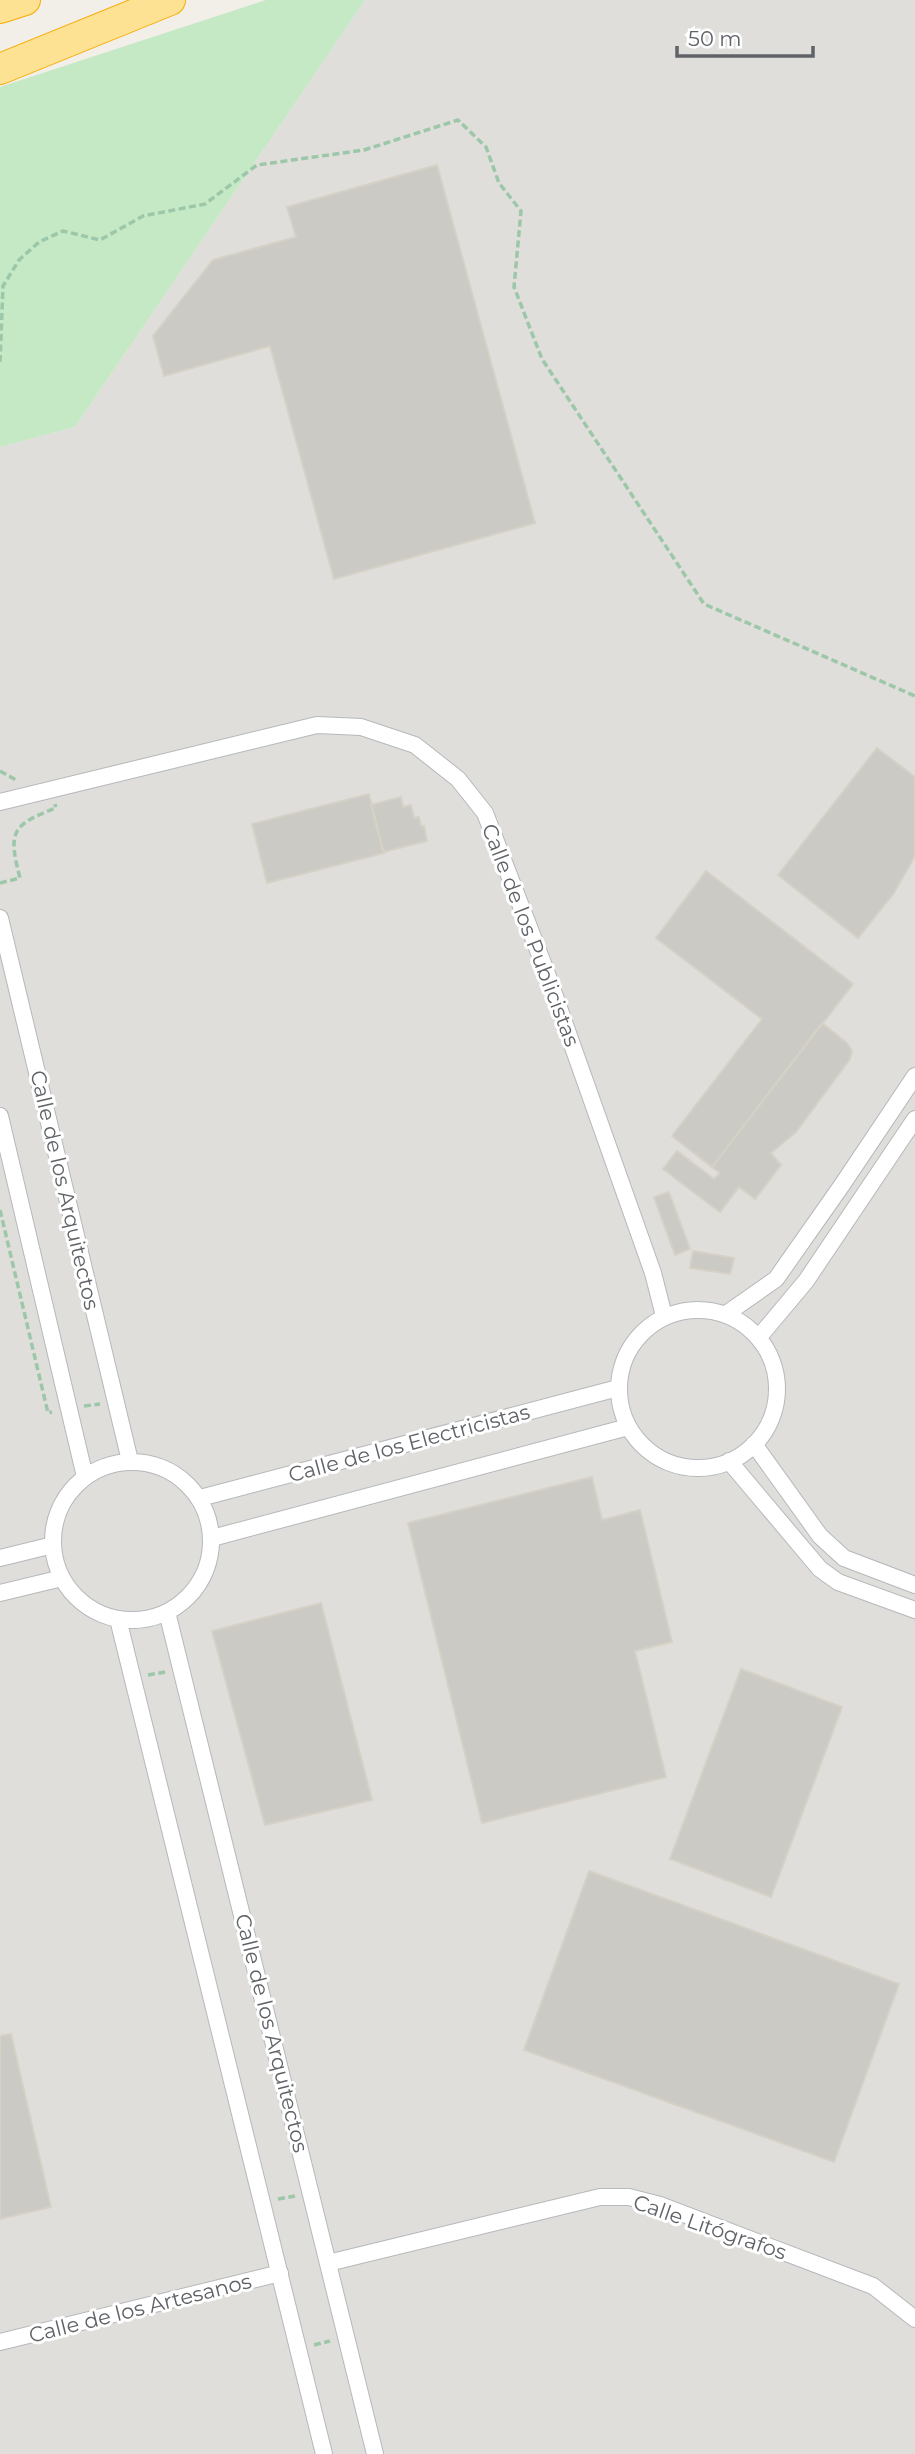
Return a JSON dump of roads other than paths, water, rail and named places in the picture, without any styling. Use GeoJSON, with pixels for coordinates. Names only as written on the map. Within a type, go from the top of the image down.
{"type":"FeatureCollection","features":[{"type":"Feature","properties":{"kind":"highway"},"geometry":{"type":"LineString","coordinates":[[0,8],[25,0]]}},
{"type":"Feature","properties":{"kind":"highway"},"geometry":{"type":"LineString","coordinates":[[0,69],[170,0]]}},
{"type":"Feature","properties":{"kind":"street","name":"Calle de los Publicistas"},"geometry":{"type":"LineString","coordinates":[[0,802],[317,725],[361,727],[415,745],[458,779],[485,814],[546,971],[653,1273],[664,1316]]}},
{"type":"Feature","properties":{"kind":"street","name":"Calle de los Arquitectos"},"geometry":{"type":"LineString","coordinates":[[0,918],[130,1461]]}},
{"type":"Feature","properties":{"kind":"street"},"geometry":{"type":"LineString","coordinates":[[726,1314],[776,1279],[915,1076]]}},
{"type":"Feature","properties":{"kind":"street"},"geometry":{"type":"LineString","coordinates":[[0,1116],[85,1476]]}},
{"type":"Feature","properties":{"kind":"street"},"geometry":{"type":"LineString","coordinates":[[759,1337],[806,1281],[915,1119]]}},
{"type":"Feature","properties":{"kind":"street"},"geometry":{"type":"LineString","coordinates":[[705,1309],[726,1314],[759,1337],[771,1357],[777,1380],[776,1403],[768,1425],[754,1444],[729,1461],[707,1468],[683,1467],[661,1459],[642,1446],[628,1427],[620,1408],[618,1388],[621,1366],[631,1345],[645,1328],[664,1316],[684,1310],[705,1309]]}},
{"type":"Feature","properties":{"kind":"street","name":"Calle de los Electricistas"},"geometry":{"type":"LineString","coordinates":[[200,1498],[618,1388]]}},
{"type":"Feature","properties":{"kind":"street","name":"Calle de los Electricistas"},"geometry":{"type":"LineString","coordinates":[[212,1538],[628,1427]]}},
{"type":"Feature","properties":{"kind":"street"},"geometry":{"type":"LineString","coordinates":[[754,1444],[820,1536],[844,1558],[915,1585]]}},
{"type":"Feature","properties":{"kind":"street"},"geometry":{"type":"LineString","coordinates":[[130,1461],[158,1465],[181,1478],[200,1498],[210,1524],[212,1538],[209,1560],[201,1582],[186,1599],[167,1612],[143,1620],[118,1619],[95,1611],[76,1597],[62,1578],[55,1562],[53,1545],[56,1519],[67,1495],[85,1476],[107,1466],[130,1461]]}},
{"type":"Feature","properties":{"kind":"street"},"geometry":{"type":"LineString","coordinates":[[729,1461],[820,1569],[838,1582],[915,1611]]}},
{"type":"Feature","properties":{"kind":"street"},"geometry":{"type":"LineString","coordinates":[[0,1558],[53,1545]]}},
{"type":"Feature","properties":{"kind":"street"},"geometry":{"type":"LineString","coordinates":[[0,1593],[62,1578]]}},
{"type":"Feature","properties":{"kind":"street","name":"Calle de los Arquitectos"},"geometry":{"type":"LineString","coordinates":[[167,1612],[375,2454]]}},
{"type":"Feature","properties":{"kind":"street"},"geometry":{"type":"LineString","coordinates":[[118,1619],[324,2454]]}},
{"type":"Feature","properties":{"kind":"street","name":"Calle Litógrafos"},"geometry":{"type":"LineString","coordinates":[[328,2263],[600,2197],[629,2197],[660,2205],[873,2286],[915,2319]]}},
{"type":"Feature","properties":{"kind":"street","name":"Calle de los Artesanos"},"geometry":{"type":"LineString","coordinates":[[0,2342],[280,2273]]}}]}
